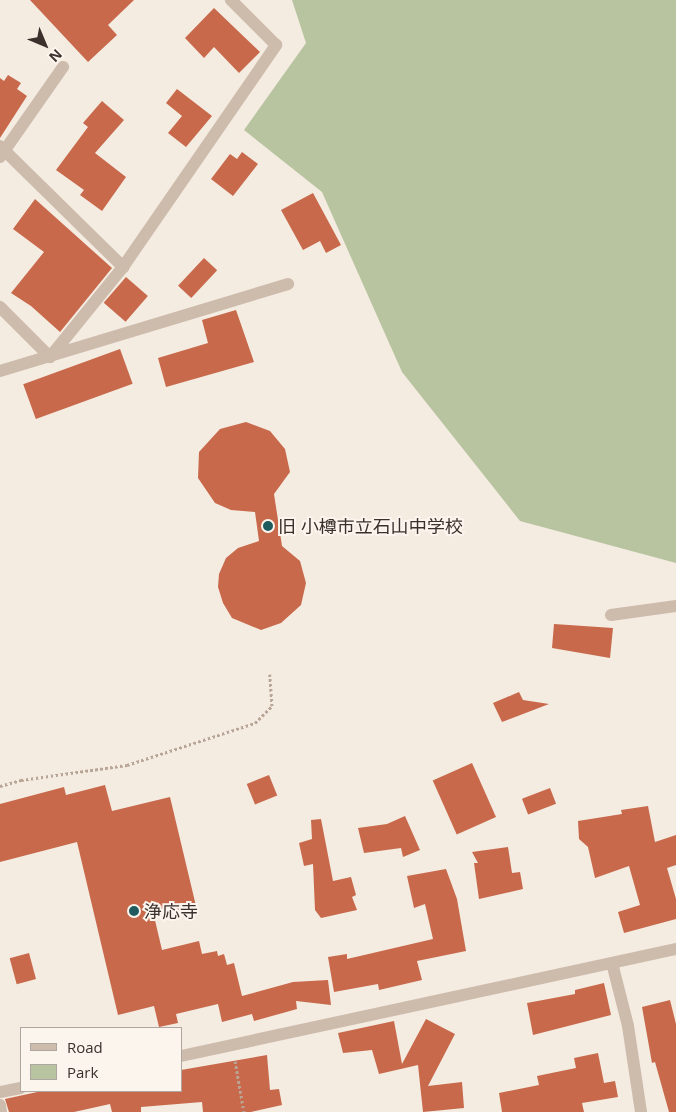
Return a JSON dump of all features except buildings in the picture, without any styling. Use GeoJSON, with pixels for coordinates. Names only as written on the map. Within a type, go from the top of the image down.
{"type":"FeatureCollection","features":[{"type":"Feature","properties":{"kind":"street"},"geometry":{"type":"LineString","coordinates":[[50,357],[123,267],[276,45],[231,0]]}},
{"type":"Feature","properties":{"kind":"street"},"geometry":{"type":"LineString","coordinates":[[63,67],[2,151],[123,267]]}},
{"type":"Feature","properties":{"kind":"street"},"geometry":{"type":"LineString","coordinates":[[0,371],[288,284]]}},
{"type":"Feature","properties":{"kind":"street"},"geometry":{"type":"LineString","coordinates":[[0,307],[50,357]]}},
{"type":"Feature","properties":{"kind":"street"},"geometry":{"type":"LineString","coordinates":[[611,615],[676,606]]}},
{"type":"Feature","properties":{"kind":"street"},"geometry":{"type":"LineString","coordinates":[[182,1056],[676,952]]}},
{"type":"Feature","properties":{"kind":"street"},"geometry":{"type":"LineString","coordinates":[[612,964],[628,1026],[641,1112]]}},
{"type":"Feature","properties":{"kind":"street"},"geometry":{"type":"LineString","coordinates":[[0,1092],[20,1088]]}},
{"type":"Feature","properties":{"kind":"street"},"geometry":{"type":"LineString","coordinates":[[0,1105],[1,1112]]}},
{"type":"Feature","properties":{"kind":"path"},"geometry":{"type":"LineString","coordinates":[[0,786],[21,780],[127,765],[255,723],[272,706],[270,674]]}},
{"type":"Feature","properties":{"kind":"path"},"geometry":{"type":"LineString","coordinates":[[233,1045],[244,1112]]}},
{"type":"Feature","properties":{"kind":"green space"},"geometry":{"type":"Polygon","coordinates":[[[292,0],[676,0],[676,563],[520,521],[402,372],[322,192],[244,130],[306,43],[292,0]]]}},
{"type":"Feature","properties":{"kind":"place","name":"旧 小樽市立石山中学校"},"geometry":{"type":"Point","coordinates":[268,526]}},
{"type":"Feature","properties":{"kind":"place","name":"浄応寺"},"geometry":{"type":"Point","coordinates":[134,911]}}]}
